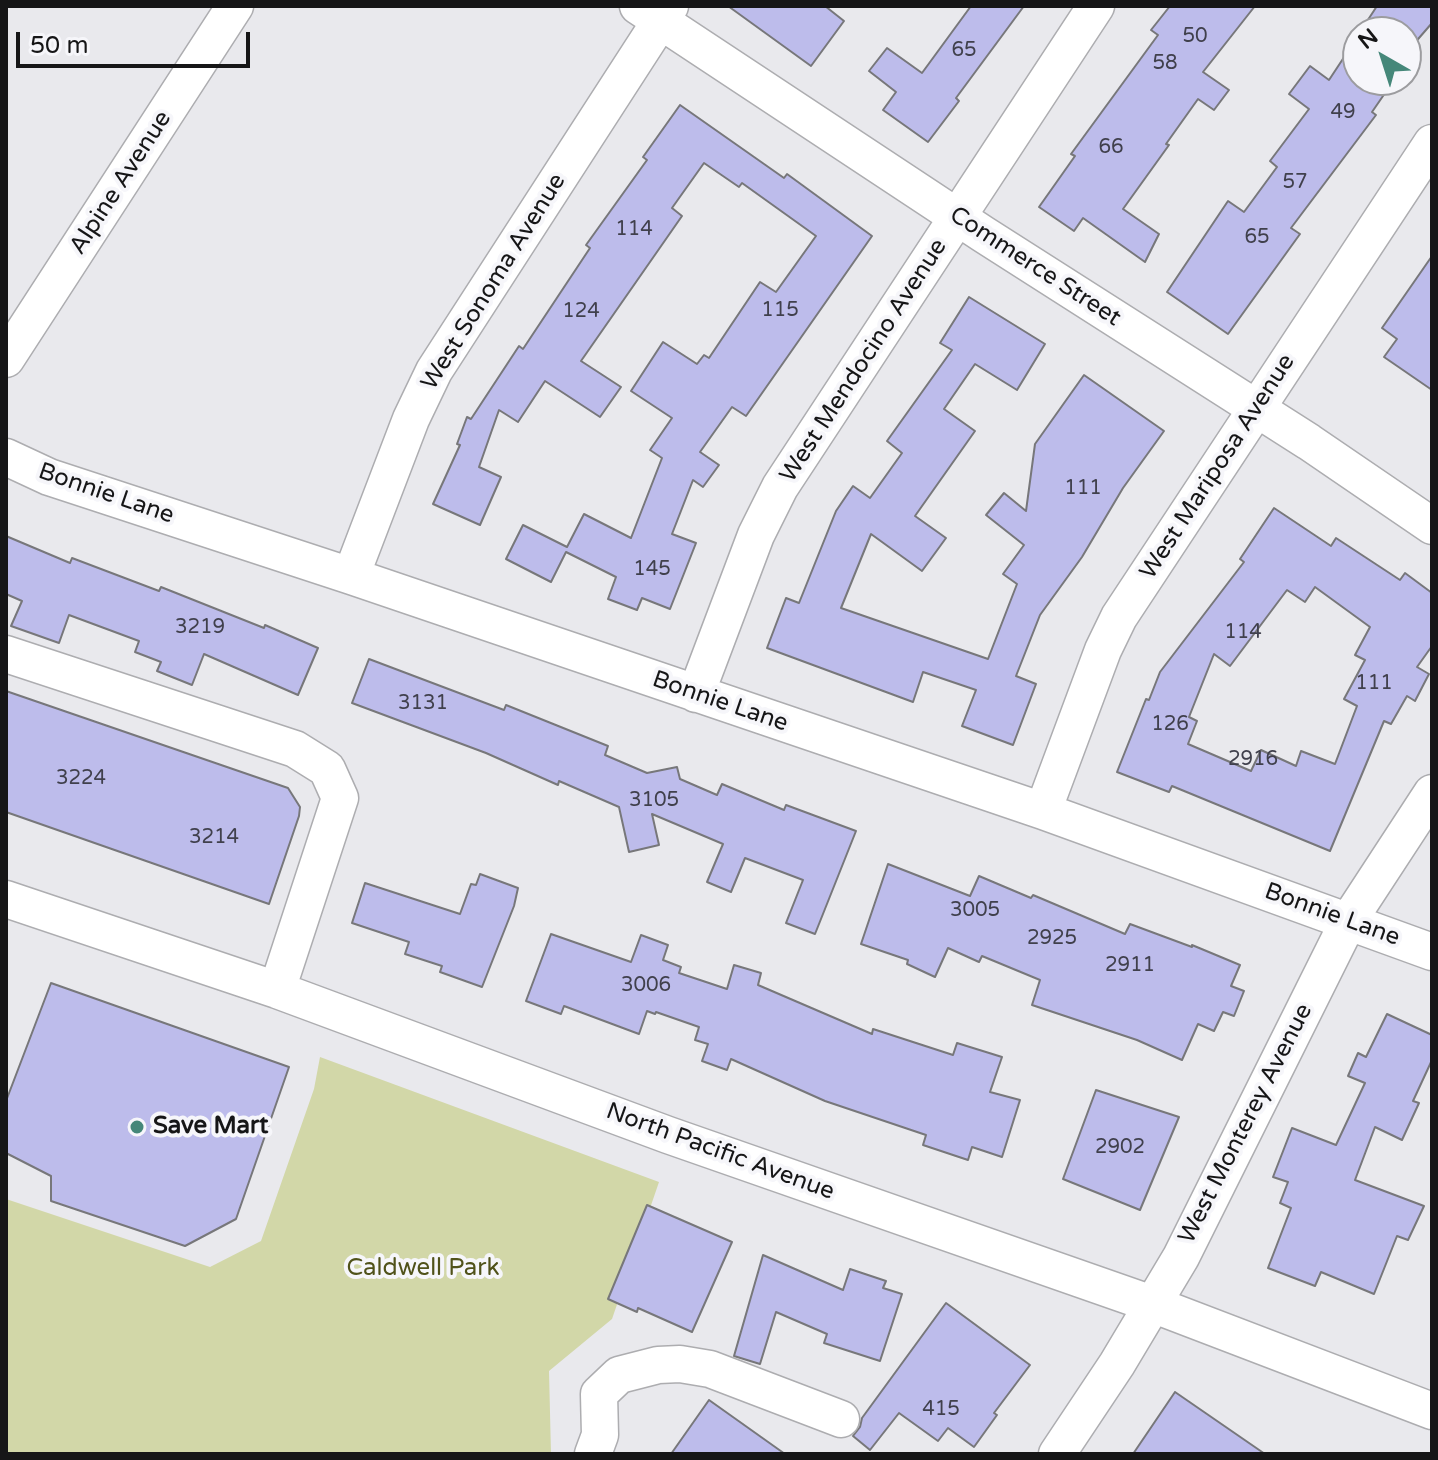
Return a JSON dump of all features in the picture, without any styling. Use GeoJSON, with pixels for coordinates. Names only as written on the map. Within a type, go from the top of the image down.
{"type":"FeatureCollection","features":[{"type":"Feature","properties":{"kind":"street","name":"Alpine Avenue"},"geometry":{"type":"LineString","coordinates":[[6,359],[235,6]]}},
{"type":"Feature","properties":{"kind":"street","name":"West Mendocino Avenue"},"geometry":{"type":"LineString","coordinates":[[696,694],[756,535],[780,487],[1096,6]]}},
{"type":"Feature","properties":{"kind":"street","name":"Commerce Street"},"geometry":{"type":"LineString","coordinates":[[656,11],[959,218],[1309,442],[1432,526]]}},
{"type":"Feature","properties":{"kind":"street","name":"West Sonoma Avenue"},"geometry":{"type":"LineString","coordinates":[[351,576],[411,419],[434,371],[656,11]]}},
{"type":"Feature","properties":{"kind":"street","name":"West Mariposa Avenue"},"geometry":{"type":"LineString","coordinates":[[1043,811],[1099,660],[1119,617],[1432,143]]}},
{"type":"Feature","properties":{"kind":"street","name":"Bonnie Lane"},"geometry":{"type":"LineString","coordinates":[[6,457],[49,477],[1043,811],[1432,952]]}},
{"type":"Feature","properties":{"kind":"street"},"geometry":{"type":"LineString","coordinates":[[6,654],[295,749],[327,769],[340,798],[277,990]]}},
{"type":"Feature","properties":{"kind":"street","name":"West Monterey Avenue"},"geometry":{"type":"LineString","coordinates":[[1057,1454],[1117,1364],[1181,1257],[1349,920],[1432,793]]}},
{"type":"Feature","properties":{"kind":"street","name":"North Pacific Avenue"},"geometry":{"type":"LineString","coordinates":[[6,899],[277,990],[668,1135],[1152,1304],[1432,1411]]}},
{"type":"Feature","properties":{"kind":"street"},"geometry":{"type":"LineString","coordinates":[[593,1454],[600,1435],[599,1394],[619,1375],[658,1365],[680,1364],[710,1369],[841,1419]]}},
{"type":"Feature","properties":{"kind":"green space","name":"Caldwell Park"},"geometry":{"type":"Polygon","coordinates":[[[320,1057],[659,1182],[612,1319],[549,1371],[551,1454],[6,1454],[6,1199],[210,1267],[261,1241],[314,1089],[320,1057]]]}},
{"type":"Feature","properties":{"kind":"building"},"geometry":{"type":"Polygon","coordinates":[[[728,6],[825,6],[844,21],[811,66],[728,6]]]}},
{"type":"Feature","properties":{"kind":"building"},"geometry":{"type":"Polygon","coordinates":[[[971,6],[1024,6],[956,98],[959,101],[928,142],[883,110],[896,92],[869,71],[887,48],[922,73],[971,6]]]}},
{"type":"Feature","properties":{"kind":"building"},"geometry":{"type":"Polygon","coordinates":[[[1170,6],[1255,6],[1203,72],[1229,90],[1214,110],[1198,99],[1123,209],[1159,234],[1145,262],[1083,218],[1074,231],[1039,207],[1075,156],[1071,154],[1158,35],[1151,30],[1170,6]]]}},
{"type":"Feature","properties":{"kind":"building"},"geometry":{"type":"Polygon","coordinates":[[[1377,6],[1432,6],[1432,23],[1422,35],[1422,16],[1370,16],[1377,6]]]}},
{"type":"Feature","properties":{"kind":"building"},"geometry":{"type":"Polygon","coordinates":[[[1342,60],[1342,96],[1383,96],[1372,112],[1376,115],[1291,228],[1300,234],[1228,334],[1167,292],[1228,201],[1244,212],[1277,167],[1270,161],[1309,109],[1289,94],[1310,66],[1329,80],[1342,60]]]}},
{"type":"Feature","properties":{"kind":"building"},"geometry":{"type":"Polygon","coordinates":[[[680,105],[784,178],[787,174],[872,236],[746,416],[732,407],[700,452],[719,465],[703,487],[693,480],[672,534],[696,543],[670,609],[642,598],[637,610],[608,599],[616,577],[566,552],[551,582],[506,559],[523,525],[567,547],[584,514],[631,538],[662,458],[650,450],[672,418],[631,391],[663,342],[697,364],[704,355],[709,358],[760,282],[776,292],[816,236],[742,183],[739,187],[704,163],[672,208],[682,216],[581,361],[621,387],[600,417],[545,381],[518,422],[499,410],[479,467],[501,477],[480,525],[433,504],[460,445],[457,444],[467,417],[471,419],[519,346],[523,349],[590,248],[586,245],[647,160],[643,157],[680,105]]]}},
{"type":"Feature","properties":{"kind":"building"},"geometry":{"type":"Polygon","coordinates":[[[1432,256],[1432,390],[1384,357],[1397,339],[1382,328],[1432,256]]]}},
{"type":"Feature","properties":{"kind":"building"},"geometry":{"type":"Polygon","coordinates":[[[969,297],[1045,344],[1017,390],[975,364],[944,409],[975,431],[915,516],[946,538],[922,571],[871,534],[841,608],[988,659],[1017,584],[1003,574],[1024,545],[986,515],[1004,493],[1026,511],[1035,444],[1084,375],[1164,431],[1123,488],[1082,557],[1040,615],[1016,676],[1036,684],[1013,745],[962,726],[976,690],[923,672],[913,702],[767,648],[786,598],[799,603],[836,511],[853,486],[870,498],[902,453],[887,441],[952,350],[940,343],[969,297]]]}},
{"type":"Feature","properties":{"kind":"building"},"geometry":{"type":"Polygon","coordinates":[[[1274,508],[1331,546],[1336,538],[1400,580],[1405,573],[1432,593],[1432,646],[1417,667],[1429,674],[1415,701],[1407,696],[1391,724],[1384,721],[1330,851],[1172,786],[1169,792],[1117,772],[1160,672],[1244,562],[1240,559],[1274,508]],[[1315,587],[1305,602],[1287,590],[1230,666],[1214,654],[1189,717],[1197,721],[1188,744],[1251,771],[1261,750],[1296,766],[1301,751],[1335,764],[1357,706],[1344,699],[1365,660],[1355,655],[1370,627],[1315,587]]]}},
{"type":"Feature","properties":{"kind":"building"},"geometry":{"type":"Polygon","coordinates":[[[6,536],[70,563],[72,558],[159,591],[161,587],[318,648],[298,695],[204,654],[192,685],[157,671],[161,662],[135,652],[139,641],[69,615],[59,643],[11,626],[22,601],[6,594],[6,536]]]}},
{"type":"Feature","properties":{"kind":"building"},"geometry":{"type":"Polygon","coordinates":[[[369,659],[504,710],[506,705],[608,746],[605,755],[647,773],[677,767],[680,779],[717,795],[722,784],[784,810],[786,805],[856,831],[815,934],[786,923],[803,880],[745,858],[731,892],[707,882],[723,844],[652,814],[659,845],[629,852],[619,807],[559,781],[558,785],[486,753],[352,703],[369,659]]]}},
{"type":"Feature","properties":{"kind":"building"},"geometry":{"type":"Polygon","coordinates":[[[6,691],[288,788],[300,807],[299,816],[269,904],[6,812],[6,691]]]}},
{"type":"Feature","properties":{"kind":"building"},"geometry":{"type":"Polygon","coordinates":[[[888,864],[970,896],[979,876],[1125,934],[1130,924],[1192,945],[1240,965],[1231,986],[1244,991],[1234,1016],[1223,1012],[1214,1031],[1198,1024],[1182,1060],[1137,1040],[1032,1005],[1040,980],[982,956],[979,962],[948,948],[935,977],[907,964],[908,960],[861,944],[888,864]]]}},
{"type":"Feature","properties":{"kind":"building"},"geometry":{"type":"Polygon","coordinates":[[[480,874],[518,888],[482,987],[440,972],[442,966],[405,954],[409,942],[352,923],[365,883],[460,914],[471,884],[476,885],[480,874]]]}},
{"type":"Feature","properties":{"kind":"building"},"geometry":{"type":"Polygon","coordinates":[[[551,934],[631,962],[641,935],[668,945],[663,960],[681,967],[679,973],[727,989],[734,965],[761,973],[758,985],[872,1034],[873,1029],[953,1055],[957,1043],[1002,1057],[990,1092],[1020,1100],[1002,1157],[972,1147],[968,1160],[923,1145],[926,1135],[825,1101],[731,1059],[727,1070],[702,1061],[708,1044],[695,1040],[699,1027],[656,1012],[647,1011],[639,1034],[564,1006],[561,1014],[526,1001],[551,934]]]}},
{"type":"Feature","properties":{"kind":"building","name":"Save Mart"},"geometry":{"type":"Polygon","coordinates":[[[51,983],[289,1067],[236,1219],[185,1246],[51,1201],[51,1176],[6,1153],[6,1101],[51,983]]]}},
{"type":"Feature","properties":{"kind":"building"},"geometry":{"type":"Polygon","coordinates":[[[1387,1014],[1432,1035],[1432,1060],[1413,1101],[1419,1103],[1402,1140],[1375,1127],[1355,1180],[1424,1206],[1408,1240],[1397,1236],[1374,1294],[1321,1272],[1315,1286],[1268,1268],[1291,1208],[1280,1203],[1288,1182],[1273,1177],[1292,1128],[1336,1145],[1365,1083],[1348,1076],[1358,1053],[1366,1057],[1387,1014]]]}},
{"type":"Feature","properties":{"kind":"building"},"geometry":{"type":"Polygon","coordinates":[[[1096,1090],[1179,1117],[1140,1210],[1063,1179],[1096,1090]]]}},
{"type":"Feature","properties":{"kind":"building"},"geometry":{"type":"Polygon","coordinates":[[[647,1205],[732,1242],[692,1332],[638,1308],[637,1312],[608,1299],[647,1205]]]}},
{"type":"Feature","properties":{"kind":"building"},"geometry":{"type":"Polygon","coordinates":[[[763,1255],[843,1290],[850,1269],[886,1281],[883,1288],[902,1294],[880,1361],[824,1343],[827,1334],[776,1312],[760,1364],[734,1356],[763,1255]]]}},
{"type":"Feature","properties":{"kind":"building"},"geometry":{"type":"Polygon","coordinates":[[[946,1303],[1030,1365],[994,1413],[997,1415],[974,1447],[948,1428],[938,1441],[899,1413],[870,1450],[853,1436],[862,1418],[946,1303]]]}},
{"type":"Feature","properties":{"kind":"building"},"geometry":{"type":"Polygon","coordinates":[[[1175,1392],[1265,1454],[1133,1454],[1175,1392]]]}},
{"type":"Feature","properties":{"kind":"building"},"geometry":{"type":"Polygon","coordinates":[[[709,1400],[785,1454],[671,1454],[709,1400]]]}},
{"type":"Feature","properties":{"kind":"place","name":"Save Mart"},"geometry":{"type":"Point","coordinates":[137,1127]}}]}
